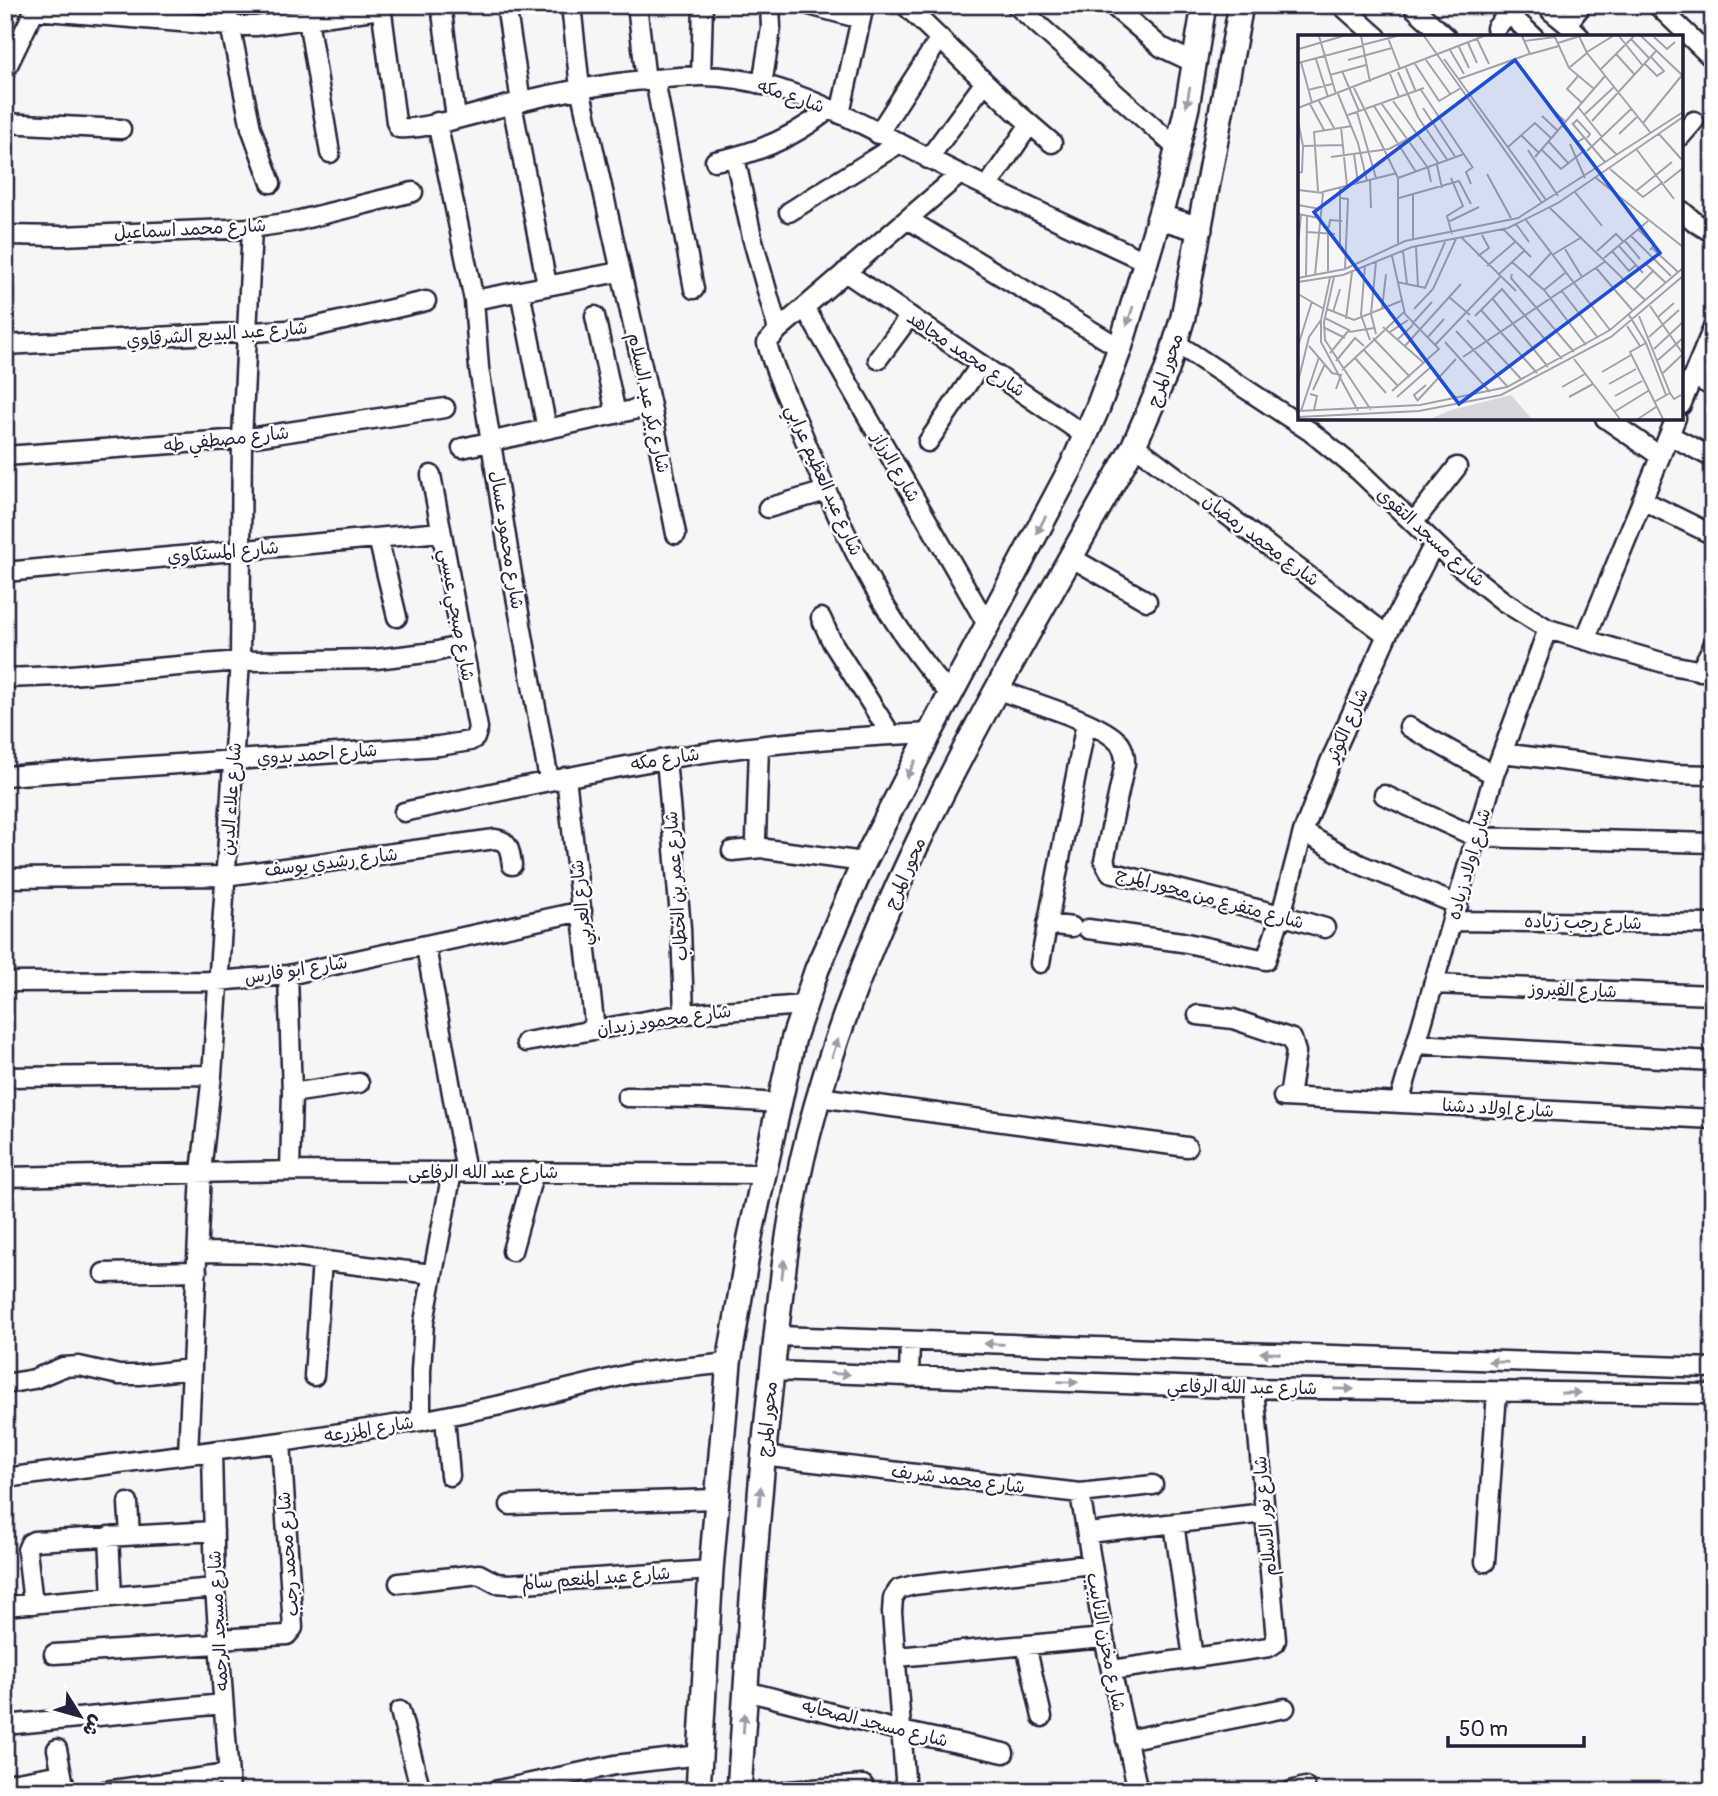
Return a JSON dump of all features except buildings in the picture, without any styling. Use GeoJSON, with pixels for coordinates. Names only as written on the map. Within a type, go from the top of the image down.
{"type":"FeatureCollection","features":[{"type":"Feature","properties":{"kind":"main road"},"geometry":{"type":"LineString","coordinates":[[698,1791],[711,1570],[729,1363],[750,1237],[779,1103],[804,1005],[831,933],[864,862],[1086,436],[1120,348],[1160,218],[1178,149],[1204,5]]}},
{"type":"Feature","properties":{"kind":"main road","name":"محور المرج"},"geometry":{"type":"LineString","coordinates":[[739,1791],[762,1456],[791,1215],[808,1136],[848,1008],[898,888],[952,776],[1134,445],[1157,396],[1176,343],[1189,290],[1241,5]]}},
{"type":"Feature","properties":{"kind":"main road"},"geometry":{"type":"LineString","coordinates":[[1160,218],[1200,229]]}},
{"type":"Feature","properties":{"kind":"street"},"geometry":{"type":"LineString","coordinates":[[226,5],[251,128],[271,183]]}},
{"type":"Feature","properties":{"kind":"street"},"geometry":{"type":"LineString","coordinates":[[441,5],[456,118]]}},
{"type":"Feature","properties":{"kind":"street"},"geometry":{"type":"LineString","coordinates":[[506,5],[516,103],[547,285]]}},
{"type":"Feature","properties":{"kind":"street","name":"شارع بكر عبد السلام"},"geometry":{"type":"LineString","coordinates":[[571,5],[580,88],[651,406],[676,534]]}},
{"type":"Feature","properties":{"kind":"street"},"geometry":{"type":"LineString","coordinates":[[637,5],[650,81],[694,289]]}},
{"type":"Feature","properties":{"kind":"street"},"geometry":{"type":"LineString","coordinates":[[701,76],[703,5]]}},
{"type":"Feature","properties":{"kind":"street"},"geometry":{"type":"LineString","coordinates":[[762,85],[771,28],[770,5]]}},
{"type":"Feature","properties":{"kind":"street"},"geometry":{"type":"LineString","coordinates":[[715,161],[765,149],[834,112],[863,12],[809,5]]}},
{"type":"Feature","properties":{"kind":"street"},"geometry":{"type":"LineString","coordinates":[[905,5],[1052,143]]}},
{"type":"Feature","properties":{"kind":"street"},"geometry":{"type":"LineString","coordinates":[[1016,5],[1178,149]]}},
{"type":"Feature","properties":{"kind":"street"},"geometry":{"type":"LineString","coordinates":[[1112,5],[1161,47],[1195,63]]}},
{"type":"Feature","properties":{"kind":"street"},"geometry":{"type":"LineString","coordinates":[[1340,5],[1373,35]]}},
{"type":"Feature","properties":{"kind":"street"},"geometry":{"type":"LineString","coordinates":[[1567,24],[1581,5]]}},
{"type":"Feature","properties":{"kind":"street"},"geometry":{"type":"LineString","coordinates":[[1660,6],[1711,53]]}},
{"type":"Feature","properties":{"kind":"street"},"geometry":{"type":"LineString","coordinates":[[5,71],[36,8],[229,26],[308,19],[333,10],[381,7]]}},
{"type":"Feature","properties":{"kind":"street","name":"شارع مكه"},"geometry":{"type":"LineString","coordinates":[[381,7],[399,128],[456,118],[580,88],[701,76],[732,79],[762,85],[834,112],[1147,262]]}},
{"type":"Feature","properties":{"kind":"street"},"geometry":{"type":"LineString","coordinates":[[1415,9],[1444,35]]}},
{"type":"Feature","properties":{"kind":"street"},"geometry":{"type":"LineString","coordinates":[[1496,28],[1513,10],[1532,35]]}},
{"type":"Feature","properties":{"kind":"street"},"geometry":{"type":"LineString","coordinates":[[1551,11],[1578,35]]}},
{"type":"Feature","properties":{"kind":"street"},"geometry":{"type":"LineString","coordinates":[[308,19],[330,153]]}},
{"type":"Feature","properties":{"kind":"street"},"geometry":{"type":"LineString","coordinates":[[878,134],[940,38]]}},
{"type":"Feature","properties":{"kind":"street"},"geometry":{"type":"LineString","coordinates":[[928,159],[985,82]]}},
{"type":"Feature","properties":{"kind":"street"},"geometry":{"type":"LineString","coordinates":[[1683,134],[1694,121]]}},
{"type":"Feature","properties":{"kind":"street","name":"شارع محمود عسال"},"geometry":{"type":"LineString","coordinates":[[437,122],[474,300],[475,344],[512,574],[558,778]]}},
{"type":"Feature","properties":{"kind":"street"},"geometry":{"type":"LineString","coordinates":[[5,123],[121,129]]}},
{"type":"Feature","properties":{"kind":"street"},"geometry":{"type":"LineString","coordinates":[[987,187],[1030,124]]}},
{"type":"Feature","properties":{"kind":"street"},"geometry":{"type":"LineString","coordinates":[[789,212],[898,144]]}},
{"type":"Feature","properties":{"kind":"street"},"geometry":{"type":"LineString","coordinates":[[736,157],[752,237],[778,330],[960,174]]}},
{"type":"Feature","properties":{"kind":"street","name":"شارع محمد اسماعيل"},"geometry":{"type":"LineString","coordinates":[[5,235],[62,236],[252,228],[292,222],[413,192]]}},
{"type":"Feature","properties":{"kind":"street"},"geometry":{"type":"LineString","coordinates":[[1683,211],[1700,216],[1713,233]]}},
{"type":"Feature","properties":{"kind":"street"},"geometry":{"type":"LineString","coordinates":[[909,220],[1120,348]]}},
{"type":"Feature","properties":{"kind":"street","name":"شارع علاء الدين"},"geometry":{"type":"LineString","coordinates":[[188,1454],[201,1172],[212,1075],[240,661],[242,439],[252,228]]}},
{"type":"Feature","properties":{"kind":"street"},"geometry":{"type":"LineString","coordinates":[[474,300],[619,272]]}},
{"type":"Feature","properties":{"kind":"street","name":"شارع محمد مجاهد"},"geometry":{"type":"LineString","coordinates":[[845,272],[1086,436]]}},
{"type":"Feature","properties":{"kind":"street"},"geometry":{"type":"LineString","coordinates":[[520,290],[547,429]]}},
{"type":"Feature","properties":{"kind":"street","name":"شارع عبد البديع الشرقاوي"},"geometry":{"type":"LineString","coordinates":[[5,345],[305,329],[426,300]]}},
{"type":"Feature","properties":{"kind":"street","name":"شارع الرزاز"},"geometry":{"type":"LineString","coordinates":[[804,307],[988,626]]}},
{"type":"Feature","properties":{"kind":"street"},"geometry":{"type":"LineString","coordinates":[[594,316],[616,414]]}},
{"type":"Feature","properties":{"kind":"street"},"geometry":{"type":"LineString","coordinates":[[878,359],[910,316]]}},
{"type":"Feature","properties":{"kind":"street"},"geometry":{"type":"LineString","coordinates":[[1683,397],[1688,378],[1713,328]]}},
{"type":"Feature","properties":{"kind":"street","name":"شارع عبد العظيم عرابي"},"geometry":{"type":"LineString","coordinates":[[778,330],[768,340],[767,346],[839,522],[883,606],[925,665],[950,694]]}},
{"type":"Feature","properties":{"kind":"street","name":"شارع مسجد التقوى"},"geometry":{"type":"LineString","coordinates":[[1176,343],[1311,432],[1359,471],[1434,544],[1503,601],[1548,629],[1671,666],[1706,672]]}},
{"type":"Feature","properties":{"kind":"street"},"geometry":{"type":"LineString","coordinates":[[928,442],[981,364]]}},
{"type":"Feature","properties":{"kind":"street"},"geometry":{"type":"LineString","coordinates":[[1688,378],[1713,387]]}},
{"type":"Feature","properties":{"kind":"street"},"geometry":{"type":"LineString","coordinates":[[462,448],[651,406]]}},
{"type":"Feature","properties":{"kind":"street","name":"شارع مصطفي طه"},"geometry":{"type":"LineString","coordinates":[[5,456],[242,439],[445,408]]}},
{"type":"Feature","properties":{"kind":"street"},"geometry":{"type":"LineString","coordinates":[[1608,420],[1660,456]]}},
{"type":"Feature","properties":{"kind":"street"},"geometry":{"type":"LineString","coordinates":[[1585,640],[1672,427],[1713,458]]}},
{"type":"Feature","properties":{"kind":"street","name":"شارع محمد رمضان"},"geometry":{"type":"LineString","coordinates":[[1134,445],[1387,635]]}},
{"type":"Feature","properties":{"kind":"street"},"geometry":{"type":"LineString","coordinates":[[1413,523],[1457,467]]}},
{"type":"Feature","properties":{"kind":"street","name":"شارع صبحي عيسي"},"geometry":{"type":"LineString","coordinates":[[431,475],[478,728],[475,738],[460,743]]}},
{"type":"Feature","properties":{"kind":"street"},"geometry":{"type":"LineString","coordinates":[[768,508],[826,491]]}},
{"type":"Feature","properties":{"kind":"street"},"geometry":{"type":"LineString","coordinates":[[1642,500],[1713,535]]}},
{"type":"Feature","properties":{"kind":"street","name":"شارع المستكاوي"},"geometry":{"type":"LineString","coordinates":[[5,572],[442,532]]}},
{"type":"Feature","properties":{"kind":"street"},"geometry":{"type":"LineString","coordinates":[[378,538],[397,617]]}},
{"type":"Feature","properties":{"kind":"street","name":"شارع الكوثر"},"geometry":{"type":"LineString","coordinates":[[1047,924],[1182,942],[1262,961],[1269,957],[1303,832],[1330,762],[1387,635],[1434,544]]}},
{"type":"Feature","properties":{"kind":"street"},"geometry":{"type":"LineString","coordinates":[[1072,558],[1147,601]]}},
{"type":"Feature","properties":{"kind":"street"},"geometry":{"type":"LineString","coordinates":[[821,618],[832,642],[891,734]]}},
{"type":"Feature","properties":{"kind":"street","name":"شارع اولاد زياده"},"geometry":{"type":"LineString","coordinates":[[1399,1103],[1494,775],[1548,629]]}},
{"type":"Feature","properties":{"kind":"street"},"geometry":{"type":"LineString","coordinates":[[5,678],[240,661],[376,659],[434,652],[463,645]]}},
{"type":"Feature","properties":{"kind":"street"},"geometry":{"type":"LineString","coordinates":[[1706,672],[1713,646]]}},
{"type":"Feature","properties":{"kind":"street","name":"شارع متفرع من محور المرج"},"geometry":{"type":"LineString","coordinates":[[999,690],[1086,723],[1114,737],[1125,753],[1104,861],[1110,872],[1325,928]]}},
{"type":"Feature","properties":{"kind":"street"},"geometry":{"type":"LineString","coordinates":[[1040,963],[1086,723]]}},
{"type":"Feature","properties":{"kind":"street"},"geometry":{"type":"LineString","coordinates":[[1409,727],[1494,775]]}},
{"type":"Feature","properties":{"kind":"street","name":"شارع مكه"},"geometry":{"type":"LineString","coordinates":[[404,812],[558,778],[666,758],[759,746],[930,733]]}},
{"type":"Feature","properties":{"kind":"street","name":"شارع احمد بدوي"},"geometry":{"type":"LineString","coordinates":[[5,776],[460,743]]}},
{"type":"Feature","properties":{"kind":"street"},"geometry":{"type":"LineString","coordinates":[[759,746],[756,839],[762,848]]}},
{"type":"Feature","properties":{"kind":"street"},"geometry":{"type":"LineString","coordinates":[[1502,753],[1671,774],[1713,775]]}},
{"type":"Feature","properties":{"kind":"street","name":"شارع عمر بن الخطاب"},"geometry":{"type":"LineString","coordinates":[[666,758],[676,867],[684,1014]]}},
{"type":"Feature","properties":{"kind":"street","name":"شارع العربي"},"geometry":{"type":"LineString","coordinates":[[558,778],[582,911],[595,1030]]}},
{"type":"Feature","properties":{"kind":"street"},"geometry":{"type":"LineString","coordinates":[[1384,795],[1476,837],[1713,843]]}},
{"type":"Feature","properties":{"kind":"street"},"geometry":{"type":"LineString","coordinates":[[1303,832],[1456,913]]}},
{"type":"Feature","properties":{"kind":"street","name":"شارع رشدي يوسف"},"geometry":{"type":"LineString","coordinates":[[5,878],[225,876],[495,839],[507,844],[512,865]]}},
{"type":"Feature","properties":{"kind":"street"},"geometry":{"type":"LineString","coordinates":[[732,852],[762,848],[864,862]]}},
{"type":"Feature","properties":{"kind":"street","name":"شارع ابو فارس"},"geometry":{"type":"LineString","coordinates":[[5,982],[217,981],[288,975],[582,911]]}},
{"type":"Feature","properties":{"kind":"street","name":"شارع رجب زياده"},"geometry":{"type":"LineString","coordinates":[[1456,913],[1713,923]]}},
{"type":"Feature","properties":{"kind":"street"},"geometry":{"type":"LineString","coordinates":[[421,1421],[424,1322],[432,1273],[459,1172],[426,947]]}},
{"type":"Feature","properties":{"kind":"street"},"geometry":{"type":"LineString","coordinates":[[288,975],[292,1093],[290,1171]]}},
{"type":"Feature","properties":{"kind":"street","name":"شارع الفيروز"},"geometry":{"type":"LineString","coordinates":[[1433,985],[1713,995]]}},
{"type":"Feature","properties":{"kind":"street","name":"شارع محمود زيدان"},"geometry":{"type":"LineString","coordinates":[[526,1042],[684,1014],[804,1005]]}},
{"type":"Feature","properties":{"kind":"street","name":"شارع اولاد دشنا"},"geometry":{"type":"LineString","coordinates":[[1198,1015],[1233,1019],[1292,1038],[1296,1052],[1286,1097],[1713,1119]]}},
{"type":"Feature","properties":{"kind":"street"},"geometry":{"type":"LineString","coordinates":[[1416,1044],[1713,1061]]}},
{"type":"Feature","properties":{"kind":"street"},"geometry":{"type":"LineString","coordinates":[[5,1077],[212,1075]]}},
{"type":"Feature","properties":{"kind":"street"},"geometry":{"type":"LineString","coordinates":[[292,1093],[359,1083]]}},
{"type":"Feature","properties":{"kind":"street"},"geometry":{"type":"LineString","coordinates":[[626,1097],[779,1103]]}},
{"type":"Feature","properties":{"kind":"street"},"geometry":{"type":"LineString","coordinates":[[819,1097],[1187,1147]]}},
{"type":"Feature","properties":{"kind":"street","name":"شارع عبد الله الرفاعى"},"geometry":{"type":"LineString","coordinates":[[5,1177],[290,1171],[764,1174]]}},
{"type":"Feature","properties":{"kind":"street"},"geometry":{"type":"LineString","coordinates":[[512,1251],[534,1172]]}},
{"type":"Feature","properties":{"kind":"street"},"geometry":{"type":"LineString","coordinates":[[198,1252],[260,1253],[432,1273]]}},
{"type":"Feature","properties":{"kind":"street"},"geometry":{"type":"LineString","coordinates":[[314,1376],[322,1260]]}},
{"type":"Feature","properties":{"kind":"street"},"geometry":{"type":"LineString","coordinates":[[104,1273],[197,1271]]}},
{"type":"Feature","properties":{"kind":"street","name":"شارع عبد الله الرفاعي"},"geometry":{"type":"LineString","coordinates":[[776,1336],[1713,1368]]}},
{"type":"Feature","properties":{"kind":"street"},"geometry":{"type":"LineString","coordinates":[[909,1377],[910,1340]]}},
{"type":"Feature","properties":{"kind":"street","name":"شارع المزرعه"},"geometry":{"type":"LineString","coordinates":[[5,1478],[421,1421],[634,1373],[729,1363]]}},
{"type":"Feature","properties":{"kind":"street"},"geometry":{"type":"LineString","coordinates":[[1525,1393],[1526,1363]]}},
{"type":"Feature","properties":{"kind":"street"},"geometry":{"type":"LineString","coordinates":[[5,1384],[34,1379],[64,1367],[79,1366],[119,1375],[191,1369]]}},
{"type":"Feature","properties":{"kind":"street","name":"شارع عبد الله الرفاعي"},"geometry":{"type":"LineString","coordinates":[[772,1371],[1254,1388],[1713,1394]]}},
{"type":"Feature","properties":{"kind":"street","name":"شارع نور الاسلام"},"geometry":{"type":"LineString","coordinates":[[1193,1658],[1269,1647],[1276,1640],[1254,1388]]}},
{"type":"Feature","properties":{"kind":"street"},"geometry":{"type":"LineString","coordinates":[[1485,1562],[1497,1392]]}},
{"type":"Feature","properties":{"kind":"street"},"geometry":{"type":"LineString","coordinates":[[445,1417],[450,1476]]}},
{"type":"Feature","properties":{"kind":"street","name":"شارع محمد رجب"},"geometry":{"type":"LineString","coordinates":[[54,1654],[287,1635],[293,1628],[281,1442]]}},
{"type":"Feature","properties":{"kind":"street","name":"شارع مسجد الرحمه"},"geometry":{"type":"LineString","coordinates":[[212,1451],[215,1588],[229,1782]]}},
{"type":"Feature","properties":{"kind":"street","name":"شارع محمد شريف"},"geometry":{"type":"LineString","coordinates":[[762,1456],[1080,1493],[1153,1486]]}},
{"type":"Feature","properties":{"kind":"street","name":"شارع مخزن الانابيب"},"geometry":{"type":"LineString","coordinates":[[1080,1493],[1104,1638],[1137,1791]]}},
{"type":"Feature","properties":{"kind":"street"},"geometry":{"type":"LineString","coordinates":[[510,1505],[717,1499]]}},
{"type":"Feature","properties":{"kind":"street"},"geometry":{"type":"LineString","coordinates":[[128,1503],[130,1535]]}},
{"type":"Feature","properties":{"kind":"street"},"geometry":{"type":"LineString","coordinates":[[1088,1533],[1265,1513]]}},
{"type":"Feature","properties":{"kind":"street"},"geometry":{"type":"LineString","coordinates":[[1111,1670],[1193,1658],[1174,1523]]}},
{"type":"Feature","properties":{"kind":"street"},"geometry":{"type":"LineString","coordinates":[[33,1604],[27,1550],[30,1543],[214,1531]]}},
{"type":"Feature","properties":{"kind":"street"},"geometry":{"type":"LineString","coordinates":[[108,1536],[112,1597]]}},
{"type":"Feature","properties":{"kind":"street"},"geometry":{"type":"LineString","coordinates":[[906,1791],[892,1612],[893,1598],[899,1589],[1091,1564]]}},
{"type":"Feature","properties":{"kind":"street","name":"شارع عبد المنعم سالم"},"geometry":{"type":"LineString","coordinates":[[399,1583],[479,1574],[502,1584],[711,1570]]}},
{"type":"Feature","properties":{"kind":"street"},"geometry":{"type":"LineString","coordinates":[[5,1606],[215,1588]]}},
{"type":"Feature","properties":{"kind":"street"},"geometry":{"type":"LineString","coordinates":[[897,1657],[1104,1638]]}},
{"type":"Feature","properties":{"kind":"street"},"geometry":{"type":"LineString","coordinates":[[1026,1645],[1042,1717]]}},
{"type":"Feature","properties":{"kind":"street","name":"شارع مسجد الصحابه"},"geometry":{"type":"LineString","coordinates":[[746,1692],[901,1731],[1004,1753]]}},
{"type":"Feature","properties":{"kind":"street"},"geometry":{"type":"LineString","coordinates":[[6,1719],[223,1704]]}},
{"type":"Feature","properties":{"kind":"street"},"geometry":{"type":"LineString","coordinates":[[1126,1740],[1285,1708]]}},
{"type":"Feature","properties":{"kind":"street"},"geometry":{"type":"LineString","coordinates":[[400,1711],[421,1791]]}},
{"type":"Feature","properties":{"kind":"street"},"geometry":{"type":"LineString","coordinates":[[5,1784],[65,1783],[57,1749]]}},
{"type":"Feature","properties":{"kind":"street"},"geometry":{"type":"LineString","coordinates":[[494,1791],[615,1765],[700,1755]]}},
{"type":"Feature","properties":{"kind":"street"},"geometry":{"type":"LineString","coordinates":[[105,1791],[229,1782]]}},
{"type":"Feature","properties":{"kind":"street"},"geometry":{"type":"LineString","coordinates":[[788,1791],[863,1785]]}}]}
